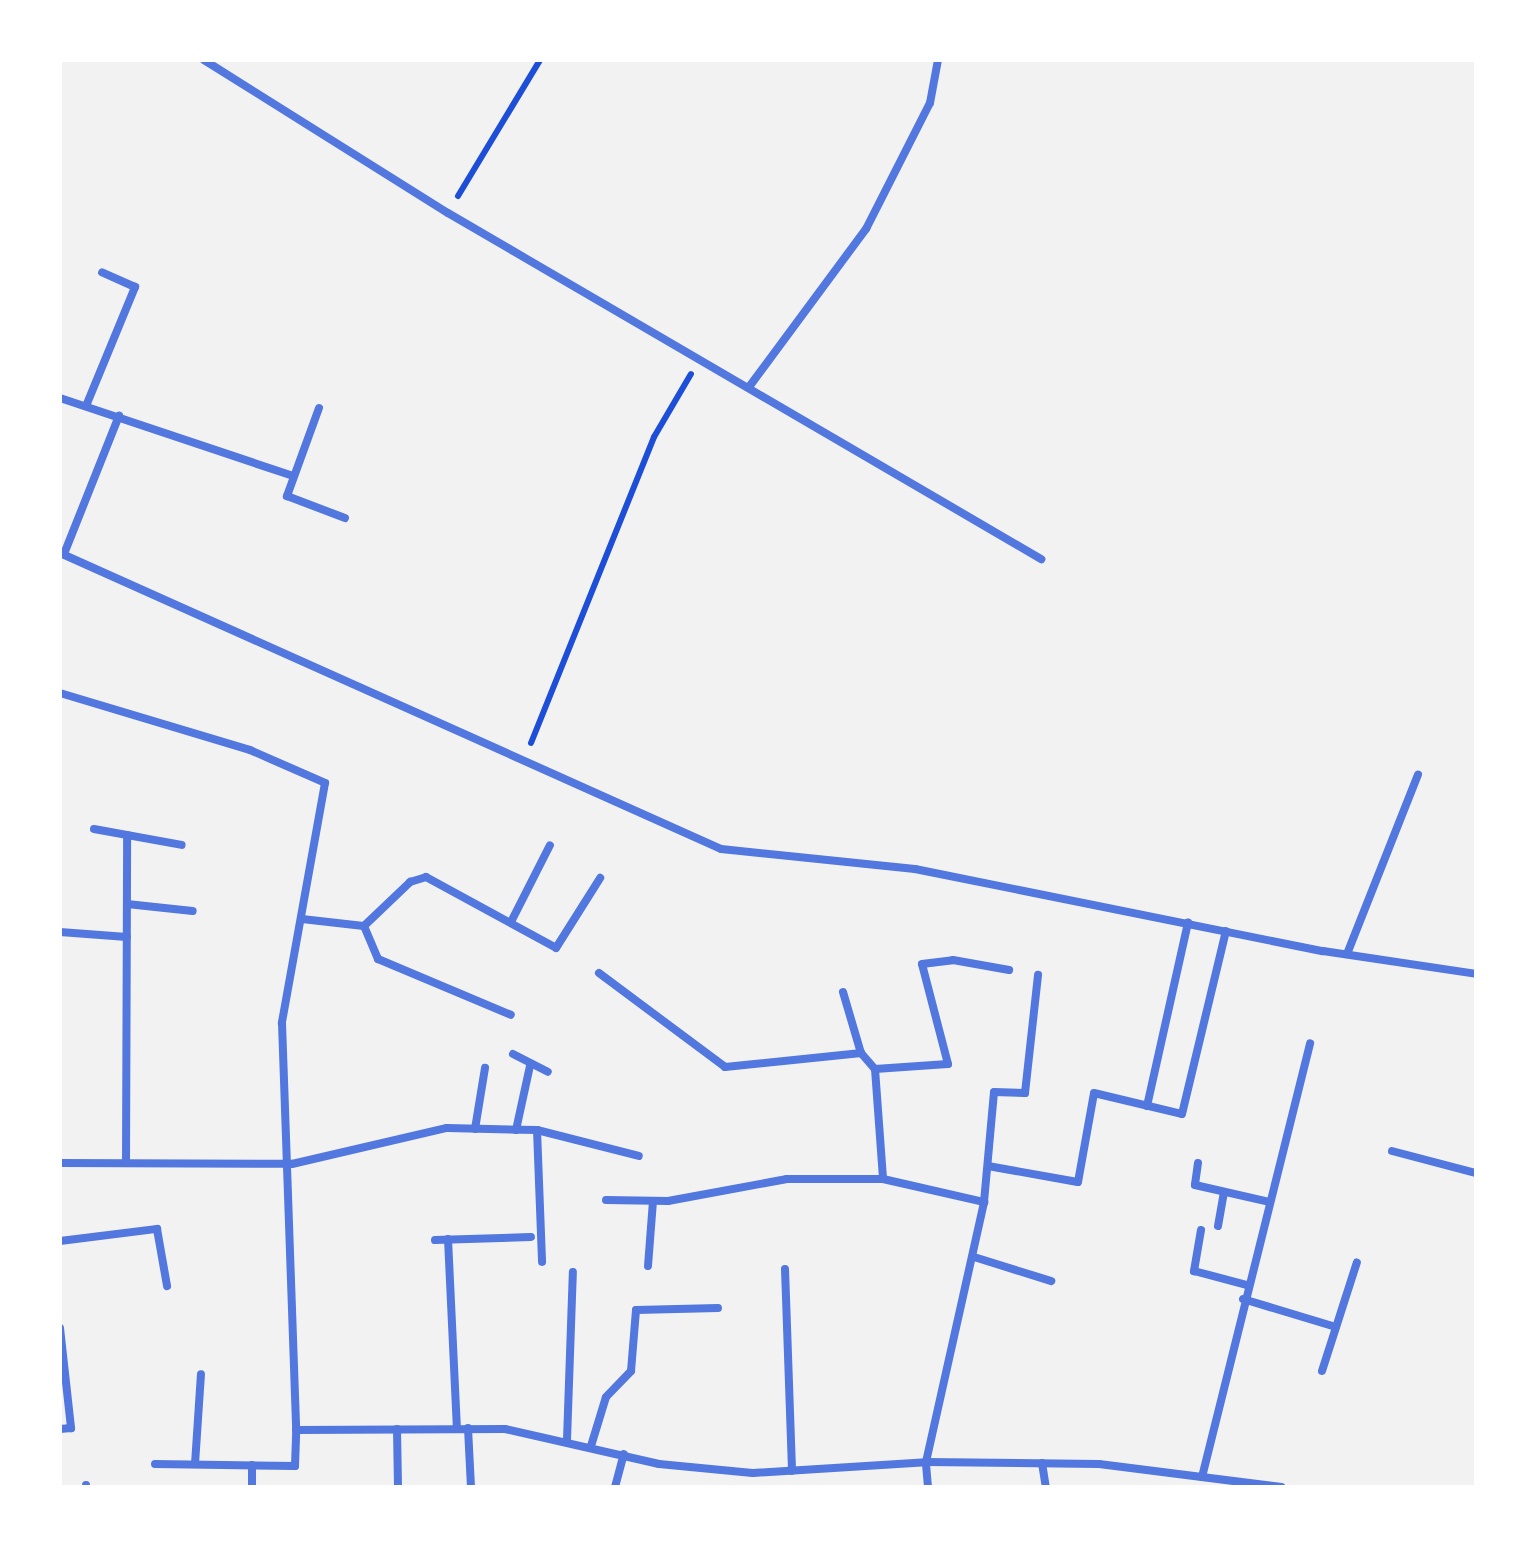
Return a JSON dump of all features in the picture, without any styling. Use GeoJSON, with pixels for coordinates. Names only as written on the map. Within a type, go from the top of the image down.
{"type":"FeatureCollection","features":[{"type":"Feature","properties":{"kind":"lane"},"geometry":{"type":"LineString","coordinates":[[204,60],[448,213],[1041,560]]}},
{"type":"Feature","properties":{"kind":"lane"},"geometry":{"type":"LineString","coordinates":[[749,387],[866,229],[930,103],[938,60]]}},
{"type":"Feature","properties":{"kind":"lane"},"geometry":{"type":"LineString","coordinates":[[86,406],[135,286],[102,272]]}},
{"type":"Feature","properties":{"kind":"lane"},"geometry":{"type":"LineString","coordinates":[[60,398],[293,476]]}},
{"type":"Feature","properties":{"kind":"lane"},"geometry":{"type":"LineString","coordinates":[[319,408],[287,496],[345,518]]}},
{"type":"Feature","properties":{"kind":"lane"},"geometry":{"type":"LineString","coordinates":[[119,416],[62,554],[525,756],[720,849],[915,869],[1347,954],[1476,974]]}},
{"type":"Feature","properties":{"kind":"lane"},"geometry":{"type":"LineString","coordinates":[[60,694],[250,750],[325,783],[282,1023],[294,1466],[155,1464]]}},
{"type":"Feature","properties":{"kind":"lane"},"geometry":{"type":"LineString","coordinates":[[1347,954],[1418,775]]}},
{"type":"Feature","properties":{"kind":"lane"},"geometry":{"type":"LineString","coordinates":[[94,829],[182,845]]}},
{"type":"Feature","properties":{"kind":"lane"},"geometry":{"type":"LineString","coordinates":[[126,1164],[128,835]]}},
{"type":"Feature","properties":{"kind":"lane"},"geometry":{"type":"LineString","coordinates":[[511,922],[550,846]]}},
{"type":"Feature","properties":{"kind":"lane"},"geometry":{"type":"LineString","coordinates":[[364,926],[410,882],[426,877],[556,948],[600,878]]}},
{"type":"Feature","properties":{"kind":"lane"},"geometry":{"type":"LineString","coordinates":[[127,904],[193,912]]}},
{"type":"Feature","properties":{"kind":"lane"},"geometry":{"type":"LineString","coordinates":[[302,919],[364,926]]}},
{"type":"Feature","properties":{"kind":"lane"},"geometry":{"type":"LineString","coordinates":[[1146,1106],[1188,923]]}},
{"type":"Feature","properties":{"kind":"lane"},"geometry":{"type":"LineString","coordinates":[[364,926],[378,959],[510,1015]]}},
{"type":"Feature","properties":{"kind":"lane"},"geometry":{"type":"LineString","coordinates":[[988,1166],[1078,1182],[1094,1093],[1182,1114],[1226,931]]}},
{"type":"Feature","properties":{"kind":"lane"},"geometry":{"type":"LineString","coordinates":[[60,932],[127,937]]}},
{"type":"Feature","properties":{"kind":"lane"},"geometry":{"type":"LineString","coordinates":[[875,1069],[948,1064],[922,964],[953,960],[1009,970]]}},
{"type":"Feature","properties":{"kind":"lane"},"geometry":{"type":"LineString","coordinates":[[599,973],[725,1067],[861,1053]]}},
{"type":"Feature","properties":{"kind":"lane"},"geometry":{"type":"LineString","coordinates":[[928,1487],[926,1462],[984,1202],[994,1092],[1026,1094],[1038,976]]}},
{"type":"Feature","properties":{"kind":"lane"},"geometry":{"type":"LineString","coordinates":[[843,992],[861,1053],[875,1069],[883,1179]]}},
{"type":"Feature","properties":{"kind":"lane"},"geometry":{"type":"LineString","coordinates":[[1202,1477],[1310,1043]]}},
{"type":"Feature","properties":{"kind":"lane"},"geometry":{"type":"LineString","coordinates":[[514,1054],[530,1066],[548,1072]]}},
{"type":"Feature","properties":{"kind":"lane"},"geometry":{"type":"LineString","coordinates":[[516,1130],[530,1066]]}},
{"type":"Feature","properties":{"kind":"lane"},"geometry":{"type":"LineString","coordinates":[[476,1129],[485,1068]]}},
{"type":"Feature","properties":{"kind":"lane"},"geometry":{"type":"LineString","coordinates":[[60,1163],[286,1164],[448,1128],[537,1130],[639,1156]]}},
{"type":"Feature","properties":{"kind":"lane"},"geometry":{"type":"LineString","coordinates":[[537,1130],[542,1262]]}},
{"type":"Feature","properties":{"kind":"lane"},"geometry":{"type":"LineString","coordinates":[[1392,1150],[1476,1174]]}},
{"type":"Feature","properties":{"kind":"lane"},"geometry":{"type":"LineString","coordinates":[[1198,1163],[1195,1185],[1268,1202]]}},
{"type":"Feature","properties":{"kind":"lane"},"geometry":{"type":"LineString","coordinates":[[606,1200],[653,1201],[787,1178],[883,1179],[984,1202]]}},
{"type":"Feature","properties":{"kind":"lane"},"geometry":{"type":"LineString","coordinates":[[1218,1226],[1224,1193]]}},
{"type":"Feature","properties":{"kind":"lane"},"geometry":{"type":"LineString","coordinates":[[648,1266],[653,1201]]}},
{"type":"Feature","properties":{"kind":"lane"},"geometry":{"type":"LineString","coordinates":[[60,1241],[157,1229],[167,1286]]}},
{"type":"Feature","properties":{"kind":"lane"},"geometry":{"type":"LineString","coordinates":[[1201,1230],[1194,1270],[1247,1285]]}},
{"type":"Feature","properties":{"kind":"lane"},"geometry":{"type":"LineString","coordinates":[[436,1240],[531,1237]]}},
{"type":"Feature","properties":{"kind":"lane"},"geometry":{"type":"LineString","coordinates":[[448,1240],[457,1428]]}},
{"type":"Feature","properties":{"kind":"lane"},"geometry":{"type":"LineString","coordinates":[[974,1257],[1051,1280]]}},
{"type":"Feature","properties":{"kind":"lane"},"geometry":{"type":"LineString","coordinates":[[1322,1371],[1357,1262]]}},
{"type":"Feature","properties":{"kind":"lane"},"geometry":{"type":"LineString","coordinates":[[784,1268],[792,1471]]}},
{"type":"Feature","properties":{"kind":"lane"},"geometry":{"type":"LineString","coordinates":[[567,1440],[573,1272]]}},
{"type":"Feature","properties":{"kind":"lane"},"geometry":{"type":"LineString","coordinates":[[1244,1300],[1336,1327]]}},
{"type":"Feature","properties":{"kind":"lane"},"geometry":{"type":"LineString","coordinates":[[591,1446],[606,1397],[631,1371],[636,1310],[718,1308]]}},
{"type":"Feature","properties":{"kind":"lane"},"geometry":{"type":"LineString","coordinates":[[60,1328],[71,1428],[60,1429]]}},
{"type":"Feature","properties":{"kind":"lane"},"geometry":{"type":"LineString","coordinates":[[195,1464],[201,1374]]}},
{"type":"Feature","properties":{"kind":"lane"},"geometry":{"type":"LineString","coordinates":[[296,1430],[468,1428],[567,1440],[624,1454],[753,1473],[804,1473],[926,1462],[1042,1462],[1282,1487]]}},
{"type":"Feature","properties":{"kind":"lane"},"geometry":{"type":"LineString","coordinates":[[468,1428],[471,1487]]}},
{"type":"Feature","properties":{"kind":"lane"},"geometry":{"type":"LineString","coordinates":[[397,1429],[398,1487]]}},
{"type":"Feature","properties":{"kind":"lane"},"geometry":{"type":"LineString","coordinates":[[615,1487],[624,1454]]}},
{"type":"Feature","properties":{"kind":"lane"},"geometry":{"type":"LineString","coordinates":[[1042,1462],[1046,1487]]}},
{"type":"Feature","properties":{"kind":"lane"},"geometry":{"type":"LineString","coordinates":[[252,1466],[252,1487]]}},
{"type":"Feature","properties":{"kind":"lane"},"geometry":{"type":"LineString","coordinates":[[753,1473],[756,1487]]}},
{"type":"Feature","properties":{"kind":"lane"},"geometry":{"type":"LineString","coordinates":[[804,1473],[806,1487]]}},
{"type":"Feature","properties":{"kind":"lane"},"geometry":{"type":"LineString","coordinates":[[1166,1487],[1167,1475]]}},
{"type":"Feature","properties":{"kind":"path"},"geometry":{"type":"LineString","coordinates":[[448,213],[540,60]]}},
{"type":"Feature","properties":{"kind":"path"},"geometry":{"type":"LineString","coordinates":[[525,756],[654,437],[699,360]]}}]}
